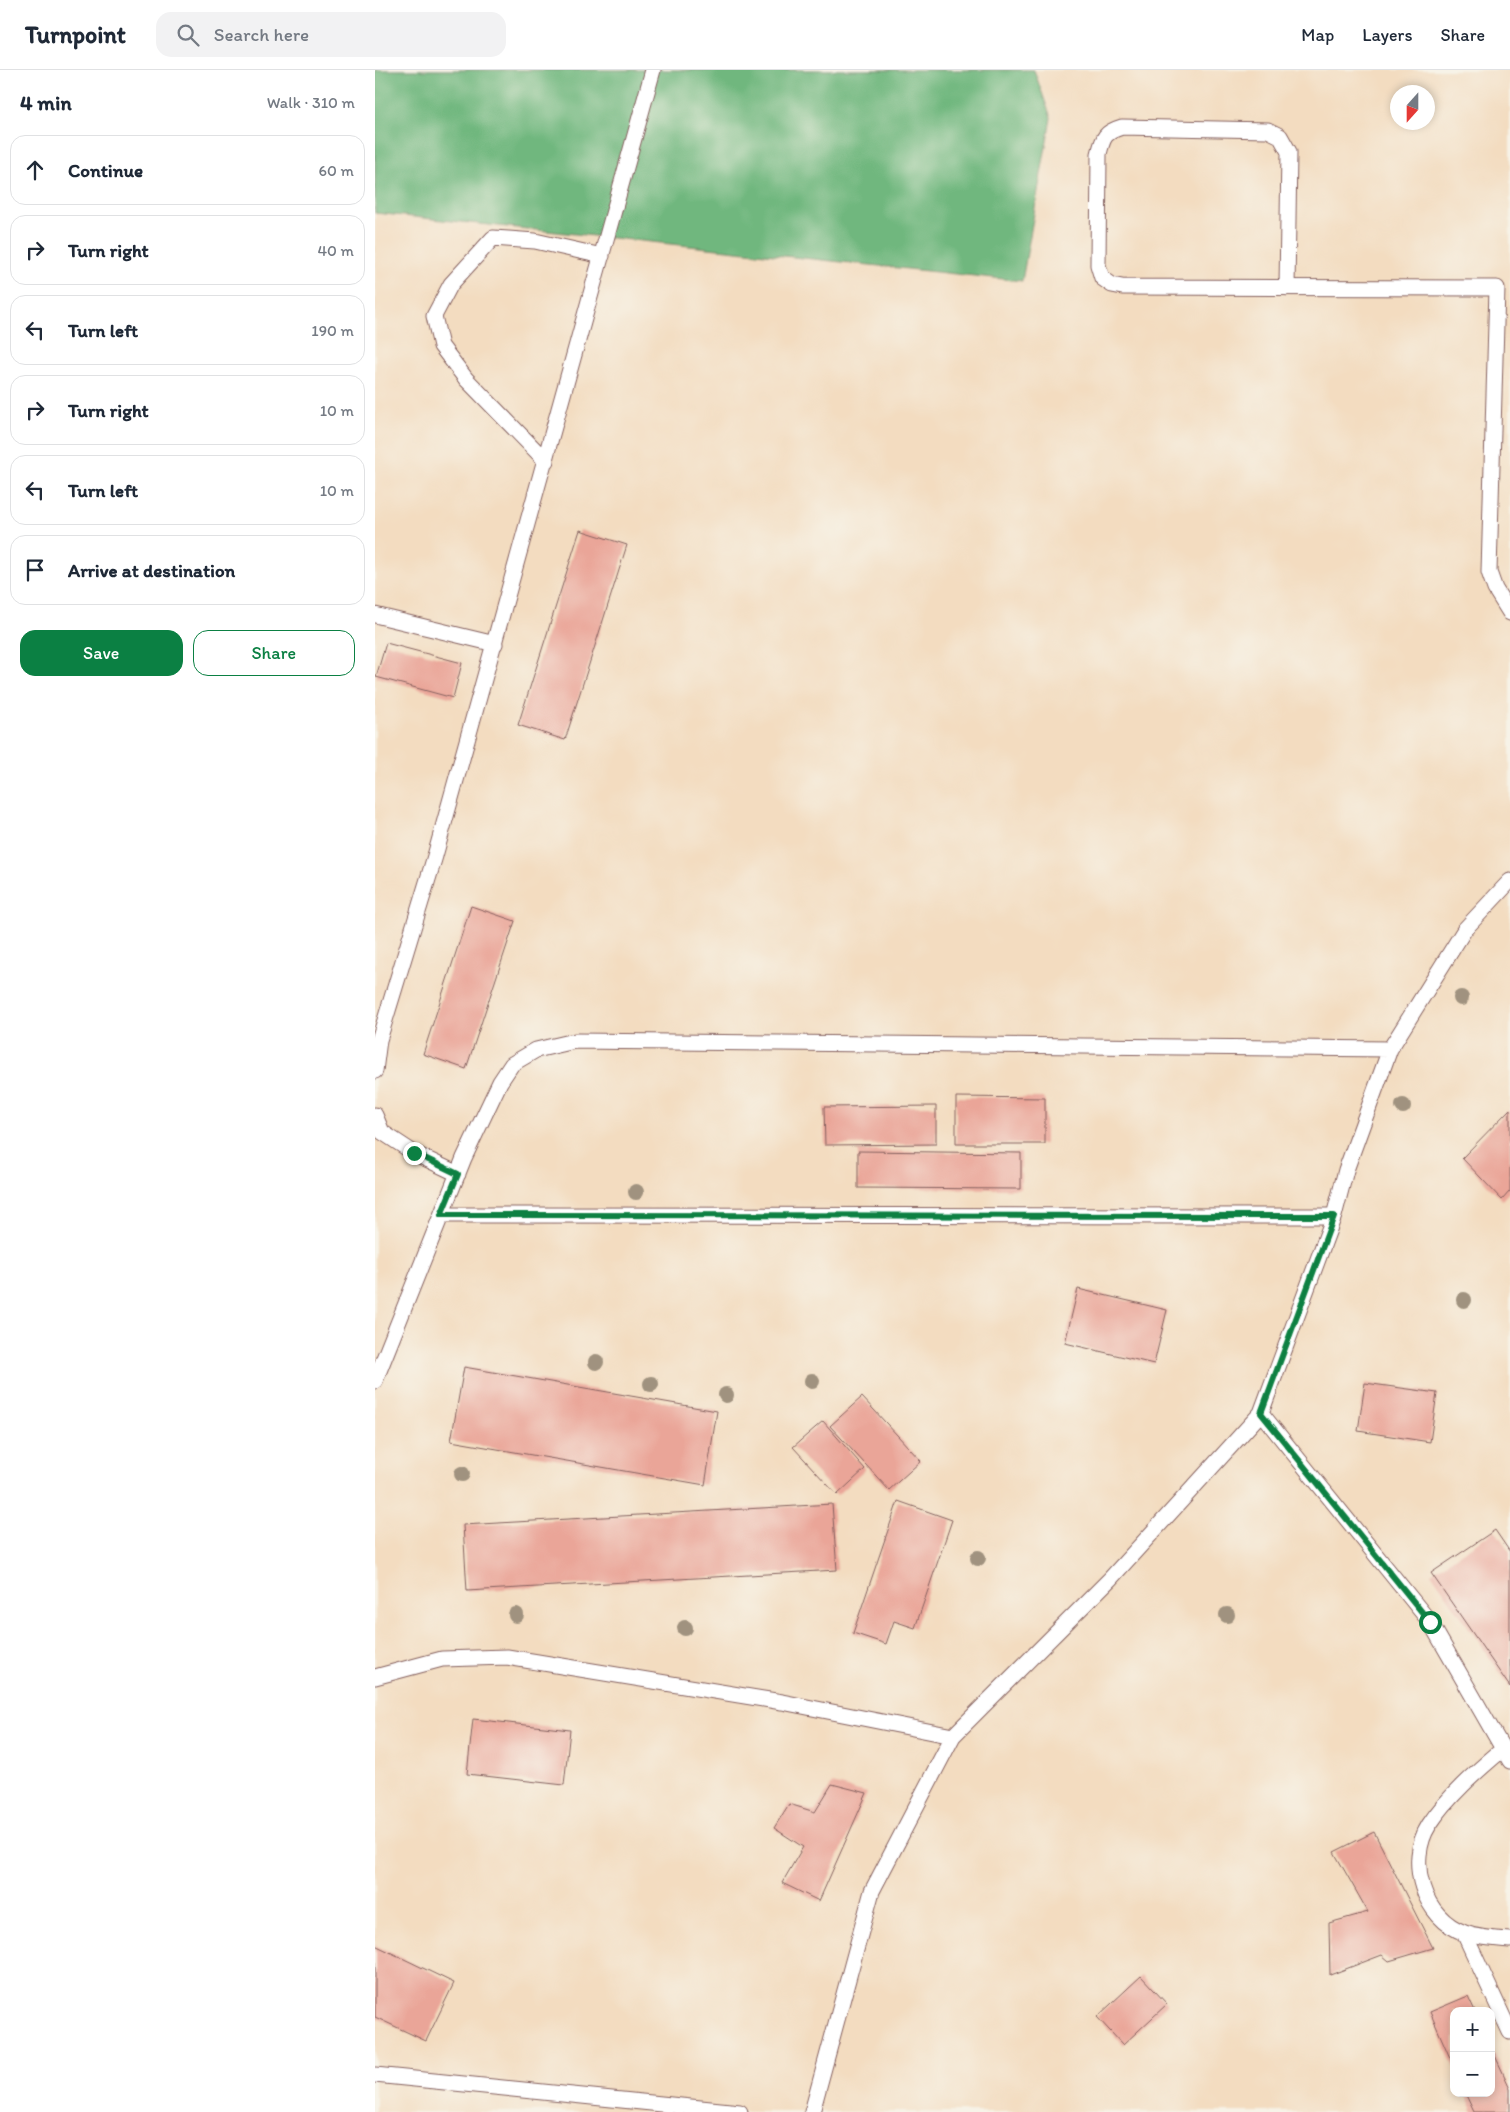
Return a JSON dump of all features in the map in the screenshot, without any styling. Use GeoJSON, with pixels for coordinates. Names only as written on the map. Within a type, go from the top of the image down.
{"type":"FeatureCollection","features":[{"type":"Feature","properties":{"kind":"lane"},"geometry":{"type":"LineString","coordinates":[[375,1071],[379,1040],[435,856],[495,644],[653,70]]}},
{"type":"Feature","properties":{"kind":"lane"},"geometry":{"type":"LineString","coordinates":[[1287,288],[1289,152],[1280,136],[1268,130],[1122,127],[1109,131],[1102,141],[1099,154],[1098,265],[1102,278],[1112,285],[1122,287],[1287,288],[1503,287],[1489,572],[1495,588],[1510,613]]}},
{"type":"Feature","properties":{"kind":"lane"},"geometry":{"type":"LineString","coordinates":[[546,461],[466,379],[441,346],[434,316],[451,284],[493,238],[535,242],[601,256]]}},
{"type":"Feature","properties":{"kind":"lane"},"geometry":{"type":"LineString","coordinates":[[375,615],[495,644]]}},
{"type":"Feature","properties":{"kind":"lane"},"geometry":{"type":"LineString","coordinates":[[812,2112],[872,1891],[953,1736],[1111,1579],[1261,1413],[1334,1216],[1346,1170],[1390,1049],[1465,929],[1510,881]]}},
{"type":"Feature","properties":{"kind":"lane"},"geometry":{"type":"LineString","coordinates":[[375,1381],[458,1174],[500,1082],[512,1064],[536,1050],[575,1040],[1390,1049]]}},
{"type":"Feature","properties":{"kind":"lane"},"geometry":{"type":"LineString","coordinates":[[375,1115],[382,1132],[414,1153],[458,1174]]}},
{"type":"Feature","properties":{"kind":"lane"},"geometry":{"type":"LineString","coordinates":[[441,1215],[1334,1216]]}},
{"type":"Feature","properties":{"kind":"lane"},"geometry":{"type":"LineString","coordinates":[[1261,1413],[1430,1622],[1507,1755],[1477,1771],[1444,1805],[1428,1826],[1421,1846],[1417,1867],[1423,1890],[1435,1911],[1446,1922],[1464,1933],[1510,1940]]}},
{"type":"Feature","properties":{"kind":"lane"},"geometry":{"type":"LineString","coordinates":[[375,1677],[442,1659],[507,1657],[782,1702],[953,1736]]}},
{"type":"Feature","properties":{"kind":"lane"},"geometry":{"type":"LineString","coordinates":[[1464,1933],[1510,2032]]}},
{"type":"Feature","properties":{"kind":"lane"},"geometry":{"type":"LineString","coordinates":[[375,2075],[631,2106],[740,2112]]}},
{"type":"Feature","properties":{"kind":"green space"},"geometry":{"type":"Polygon","coordinates":[[[375,70],[1034,70],[1051,118],[1022,281],[375,213],[375,70]]]}},
{"type":"Feature","properties":{"kind":"building"},"geometry":{"type":"Polygon","coordinates":[[[580,530],[627,545],[565,740],[518,725],[580,530]]]}},
{"type":"Feature","properties":{"kind":"building"},"geometry":{"type":"Polygon","coordinates":[[[386,643],[462,663],[453,698],[376,677],[386,643]]]}},
{"type":"Feature","properties":{"kind":"building"},"geometry":{"type":"Polygon","coordinates":[[[471,906],[515,921],[466,1069],[423,1054],[471,906]]]}},
{"type":"Feature","properties":{"kind":"building"},"geometry":{"type":"Polygon","coordinates":[[[956,1097],[1045,1098],[1045,1144],[956,1144],[956,1097]]]}},
{"type":"Feature","properties":{"kind":"building"},"geometry":{"type":"Polygon","coordinates":[[[936,1106],[936,1144],[825,1145],[824,1107],[936,1106]]]}},
{"type":"Feature","properties":{"kind":"building"},"geometry":{"type":"Polygon","coordinates":[[[1510,1109],[1510,1191],[1502,1200],[1462,1158],[1510,1109]]]}},
{"type":"Feature","properties":{"kind":"building"},"geometry":{"type":"Polygon","coordinates":[[[858,1151],[1021,1153],[1021,1189],[858,1188],[858,1151]]]}},
{"type":"Feature","properties":{"kind":"building"},"geometry":{"type":"Polygon","coordinates":[[[1078,1289],[1167,1310],[1154,1364],[1065,1343],[1078,1289]]]}},
{"type":"Feature","properties":{"kind":"building"},"geometry":{"type":"Polygon","coordinates":[[[464,1367],[717,1411],[705,1485],[451,1441],[464,1367]]]}},
{"type":"Feature","properties":{"kind":"building"},"geometry":{"type":"Polygon","coordinates":[[[1365,1383],[1437,1393],[1430,1442],[1358,1431],[1365,1383]]]}},
{"type":"Feature","properties":{"kind":"building"},"geometry":{"type":"Polygon","coordinates":[[[862,1397],[921,1461],[889,1490],[830,1426],[862,1397]]]}},
{"type":"Feature","properties":{"kind":"building"},"geometry":{"type":"Polygon","coordinates":[[[823,1421],[865,1469],[837,1495],[793,1447],[823,1421]]]}},
{"type":"Feature","properties":{"kind":"building"},"geometry":{"type":"Polygon","coordinates":[[[898,1501],[952,1520],[915,1628],[894,1621],[886,1644],[853,1633],[898,1501]]]}},
{"type":"Feature","properties":{"kind":"building"},"geometry":{"type":"Polygon","coordinates":[[[832,1504],[837,1570],[467,1591],[463,1525],[832,1504]]]}},
{"type":"Feature","properties":{"kind":"building"},"geometry":{"type":"Polygon","coordinates":[[[1495,1530],[1510,1552],[1510,1687],[1431,1573],[1495,1530]]]}},
{"type":"Feature","properties":{"kind":"building"},"geometry":{"type":"Polygon","coordinates":[[[473,1719],[570,1730],[564,1785],[467,1774],[473,1719]]]}},
{"type":"Feature","properties":{"kind":"building"},"geometry":{"type":"Polygon","coordinates":[[[832,1784],[867,1793],[819,1901],[782,1883],[803,1847],[774,1828],[789,1804],[815,1812],[832,1784]]]}},
{"type":"Feature","properties":{"kind":"building"},"geometry":{"type":"Polygon","coordinates":[[[1374,1832],[1433,1948],[1389,1961],[1382,1955],[1330,1975],[1329,1923],[1368,1912],[1334,1852],[1374,1832]]]}},
{"type":"Feature","properties":{"kind":"building"},"geometry":{"type":"Polygon","coordinates":[[[375,1945],[454,1983],[426,2041],[375,2017],[375,1945]]]}},
{"type":"Feature","properties":{"kind":"building"},"geometry":{"type":"Polygon","coordinates":[[[1141,1976],[1167,2004],[1123,2045],[1097,2017],[1141,1976]]]}},
{"type":"Feature","properties":{"kind":"building"},"geometry":{"type":"Polygon","coordinates":[[[1468,1996],[1473,2007],[1450,2007],[1450,2058],[1430,2012],[1468,1996]]]}},
{"type":"Feature","properties":{"kind":"building"},"geometry":{"type":"Polygon","coordinates":[[[1495,2056],[1510,2088],[1510,2112],[1474,2112],[1467,2097],[1495,2097],[1495,2056]]]}},
{"type":"Feature","properties":{"kind":"route"},"geometry":{"type":"LineString","coordinates":[[414,1153],[458,1174],[441,1215],[1334,1216],[1261,1413],[1430,1622]]}}]}
